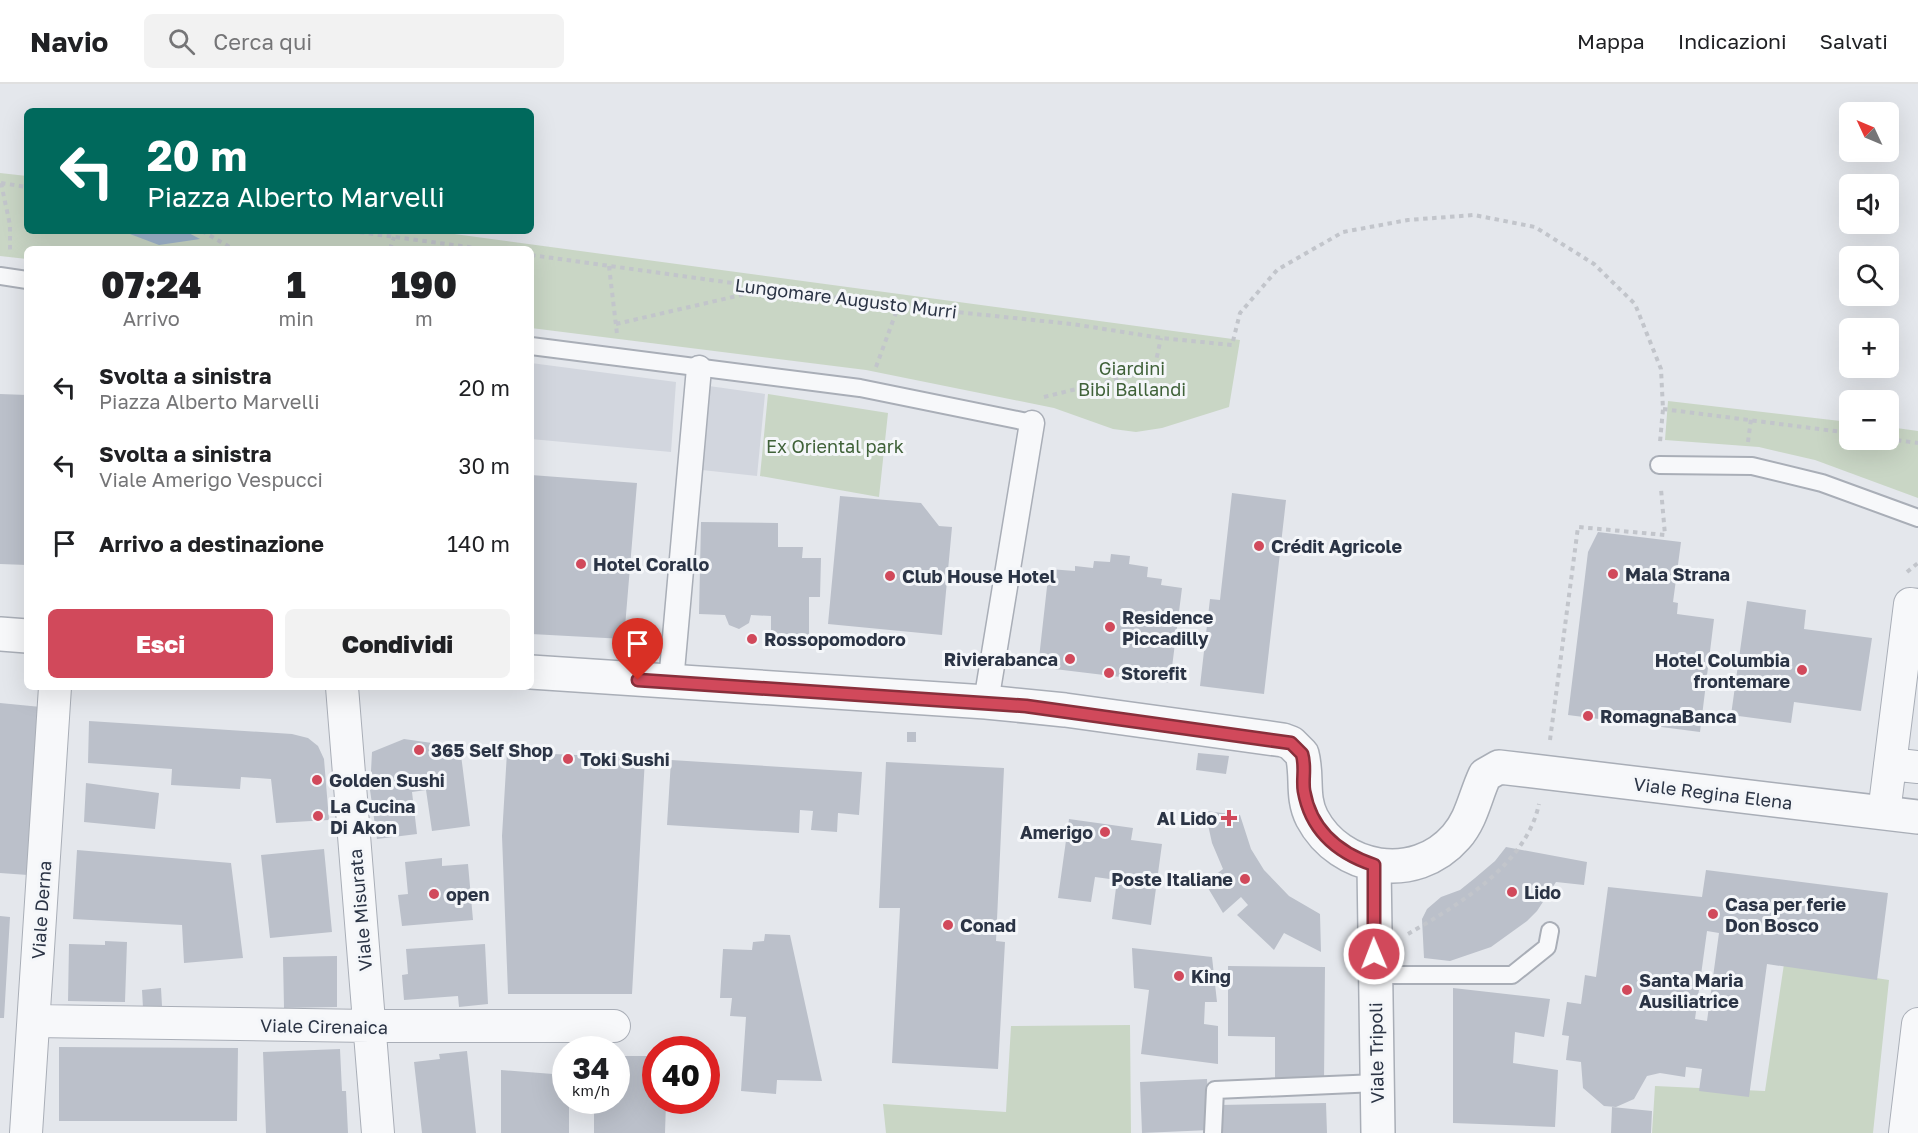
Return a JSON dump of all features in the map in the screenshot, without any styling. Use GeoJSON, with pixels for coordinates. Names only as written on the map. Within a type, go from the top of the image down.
{"type":"FeatureCollection","features":[{"type":"Feature","properties":{"kind":"street"},"geometry":{"type":"LineString","coordinates":[[671,682],[699,368]]}},
{"type":"Feature","properties":{"kind":"street"},"geometry":{"type":"LineString","coordinates":[[986,702],[1032,423]]}},
{"type":"Feature","properties":{"kind":"street"},"geometry":{"type":"LineString","coordinates":[[1884,813],[1910,761],[1910,604],[1918,605]]}},
{"type":"Feature","properties":{"kind":"street"},"geometry":{"type":"LineString","coordinates":[[0,634],[24,636]]}},
{"type":"Feature","properties":{"kind":"street"},"geometry":{"type":"LineString","coordinates":[[534,672],[986,702],[1065,710],[1283,740],[1291,743],[1302,754],[1304,790],[1312,817],[1328,840],[1351,857],[1374,865]]}},
{"type":"Feature","properties":{"kind":"street","name":"Viale Derna"},"geometry":{"type":"LineString","coordinates":[[26,1133],[55,690]]}},
{"type":"Feature","properties":{"kind":"street","name":"Viale Misurata"},"geometry":{"type":"LineString","coordinates":[[342,690],[378,1133]]}},
{"type":"Feature","properties":{"kind":"street","name":"Viale Regina Elena"},"geometry":{"type":"LineString","coordinates":[[1374,865],[1389,867],[1416,863],[1439,851],[1463,829],[1473,810],[1485,775],[1499,767],[1546,771],[1688,792],[1918,817]]}},
{"type":"Feature","properties":{"kind":"street","name":"Viale Tripoli"},"geometry":{"type":"LineString","coordinates":[[1374,865],[1378,1133]]}},
{"type":"Feature","properties":{"kind":"street","name":"Viale Cirenaica"},"geometry":{"type":"LineString","coordinates":[[33,1021],[370,1026],[614,1026]]}},
{"type":"Feature","properties":{"kind":"street"},"geometry":{"type":"LineString","coordinates":[[1905,1133],[1918,1024]]}},
{"type":"Feature","properties":{"kind":"lane"},"geometry":{"type":"LineString","coordinates":[[0,276],[24,279]]}},
{"type":"Feature","properties":{"kind":"lane"},"geometry":{"type":"LineString","coordinates":[[534,346],[860,388],[1032,423]]}},
{"type":"Feature","properties":{"kind":"lane"},"geometry":{"type":"LineString","coordinates":[[1659,465],[1752,466],[1821,483],[1918,518]]}},
{"type":"Feature","properties":{"kind":"lane"},"geometry":{"type":"LineString","coordinates":[[1375,975],[1512,975],[1547,947],[1550,931]]}},
{"type":"Feature","properties":{"kind":"lane"},"geometry":{"type":"LineString","coordinates":[[1213,1133],[1215,1090],[1377,1083]]}},
{"type":"Feature","properties":{"kind":"path"},"geometry":{"type":"LineString","coordinates":[[12,235],[1,183],[24,187]]}},
{"type":"Feature","properties":{"kind":"path","name":"Lungomare Augusto Murri"},"geometry":{"type":"LineString","coordinates":[[534,255],[898,306],[1071,324],[1161,338],[1232,345],[1240,313],[1277,270],[1343,232],[1408,220],[1474,215],[1535,227],[1594,264],[1635,304],[1661,369],[1663,409]]}},
{"type":"Feature","properties":{"kind":"path"},"geometry":{"type":"LineString","coordinates":[[207,234],[228,246]]}},
{"type":"Feature","properties":{"kind":"path"},"geometry":{"type":"LineString","coordinates":[[372,234],[461,246]]}},
{"type":"Feature","properties":{"kind":"path"},"geometry":{"type":"LineString","coordinates":[[391,246],[394,237]]}},
{"type":"Feature","properties":{"kind":"path"},"geometry":{"type":"LineString","coordinates":[[609,266],[618,345]]}},
{"type":"Feature","properties":{"kind":"path"},"geometry":{"type":"LineString","coordinates":[[616,324],[770,289]]}},
{"type":"Feature","properties":{"kind":"path"},"geometry":{"type":"LineString","coordinates":[[872,376],[898,306]]}},
{"type":"Feature","properties":{"kind":"path"},"geometry":{"type":"LineString","coordinates":[[1154,370],[1161,338]]}},
{"type":"Feature","properties":{"kind":"path"},"geometry":{"type":"LineString","coordinates":[[1403,937],[1455,907],[1502,867],[1534,824],[1546,771],[1578,527],[1665,535],[1659,465],[1663,409],[1839,431]]}},
{"type":"Feature","properties":{"kind":"path"},"geometry":{"type":"LineString","coordinates":[[1747,451],[1751,419]]}},
{"type":"Feature","properties":{"kind":"path"},"geometry":{"type":"LineString","coordinates":[[1899,440],[1918,443]]}},
{"type":"Feature","properties":{"kind":"shaded area"},"geometry":{"type":"Polygon","coordinates":[[[534,363],[676,382],[671,452],[534,439],[534,363]]]}},
{"type":"Feature","properties":{"kind":"shaded area"},"geometry":{"type":"Polygon","coordinates":[[[709,386],[765,394],[757,476],[702,470],[709,386]]]}},
{"type":"Feature","properties":{"kind":"green space","name":"Giardini Bibi Ballandi"},"geometry":{"type":"Polygon","coordinates":[[[0,173],[24,176],[24,234],[454,234],[1240,340],[1229,407],[1162,428],[1136,432],[1113,429],[1054,408],[866,370],[534,328],[534,246],[24,246],[24,259],[0,256],[0,173]]]}},
{"type":"Feature","properties":{"kind":"green space","name":"Ex Oriental park"},"geometry":{"type":"Polygon","coordinates":[[[768,394],[888,413],[879,497],[760,476],[768,394]]]}},
{"type":"Feature","properties":{"kind":"green space"},"geometry":{"type":"Polygon","coordinates":[[[1668,401],[1839,421],[1839,450],[1899,450],[1899,428],[1918,431],[1918,498],[1815,460],[1759,447],[1665,440],[1668,401]]]}},
{"type":"Feature","properties":{"kind":"green space"},"geometry":{"type":"Polygon","coordinates":[[[1784,964],[1889,980],[1873,1133],[1652,1133],[1655,1086],[1765,1091],[1784,964]]]}},
{"type":"Feature","properties":{"kind":"green space"},"geometry":{"type":"Polygon","coordinates":[[[1130,1025],[1131,1133],[886,1133],[883,1104],[1006,1112],[1011,1026],[1130,1025]]]}},
{"type":"Feature","properties":{"kind":"water"},"geometry":{"type":"Polygon","coordinates":[[[130,234],[191,234],[200,239],[159,245],[130,234]]]}},
{"type":"Feature","properties":{"kind":"building"},"geometry":{"type":"Polygon","coordinates":[[[0,394],[24,395],[24,565],[0,564],[0,394]]]}},
{"type":"Feature","properties":{"kind":"building","name":"Hotel Corallo"},"geometry":{"type":"Polygon","coordinates":[[[534,475],[637,483],[624,639],[534,634],[534,475]]]}},
{"type":"Feature","properties":{"kind":"building"},"geometry":{"type":"Polygon","coordinates":[[[1232,493],[1286,500],[1264,694],[1200,686],[1210,599],[1220,600],[1232,493]]]}},
{"type":"Feature","properties":{"kind":"building","name":"Club House Hotel"},"geometry":{"type":"Polygon","coordinates":[[[840,496],[921,503],[939,526],[952,527],[942,635],[828,624],[840,496]]]}},
{"type":"Feature","properties":{"kind":"building"},"geometry":{"type":"Polygon","coordinates":[[[701,522],[778,523],[778,547],[803,547],[802,558],[821,558],[820,597],[809,597],[809,635],[771,634],[771,616],[751,615],[749,623],[739,629],[729,625],[725,615],[699,614],[701,522]]]}},
{"type":"Feature","properties":{"kind":"building"},"geometry":{"type":"Polygon","coordinates":[[[1598,532],[1681,542],[1673,602],[1678,603],[1677,614],[1714,619],[1700,732],[1568,715],[1588,552],[1598,532]]]}},
{"type":"Feature","properties":{"kind":"building","name":"Residence Piccadilly"},"geometry":{"type":"Polygon","coordinates":[[[1111,554],[1130,556],[1129,564],[1148,567],[1147,577],[1162,579],[1161,585],[1182,588],[1170,683],[1038,667],[1049,569],[1075,571],[1075,566],[1093,568],[1094,561],[1110,562],[1111,554]]]}},
{"type":"Feature","properties":{"kind":"building","name":"Hotel Columbia frontemare"},"geometry":{"type":"Polygon","coordinates":[[[1747,601],[1806,610],[1804,629],[1872,638],[1861,711],[1794,702],[1791,723],[1731,715],[1747,601]]]}},
{"type":"Feature","properties":{"kind":"building"},"geometry":{"type":"Polygon","coordinates":[[[0,703],[41,707],[28,875],[0,873],[0,703]]]}},
{"type":"Feature","properties":{"kind":"building"},"geometry":{"type":"Polygon","coordinates":[[[89,721],[292,734],[308,738],[318,746],[324,759],[329,820],[276,823],[271,779],[241,777],[240,789],[171,785],[172,769],[88,763],[89,721]]]}},
{"type":"Feature","properties":{"kind":"building"},"geometry":{"type":"Polygon","coordinates":[[[907,732],[916,732],[916,742],[907,742],[907,732]]]}},
{"type":"Feature","properties":{"kind":"building"},"geometry":{"type":"Polygon","coordinates":[[[404,739],[460,747],[470,826],[432,831],[426,790],[412,792],[417,834],[377,839],[370,790],[372,752],[404,739]]]}},
{"type":"Feature","properties":{"kind":"building"},"geometry":{"type":"Polygon","coordinates":[[[507,752],[645,758],[632,994],[508,994],[502,836],[507,752]]]}},
{"type":"Feature","properties":{"kind":"building"},"geometry":{"type":"Polygon","coordinates":[[[1198,753],[1229,756],[1226,774],[1196,770],[1198,753]]]}},
{"type":"Feature","properties":{"kind":"building"},"geometry":{"type":"Polygon","coordinates":[[[671,760],[862,772],[859,815],[838,813],[837,832],[811,830],[813,811],[800,810],[799,833],[667,825],[671,760]]]}},
{"type":"Feature","properties":{"kind":"building","name":"Conad"},"geometry":{"type":"Polygon","coordinates":[[[886,762],[1004,768],[996,941],[1005,942],[998,1069],[892,1063],[900,908],[879,908],[886,762]]]}},
{"type":"Feature","properties":{"kind":"building"},"geometry":{"type":"Polygon","coordinates":[[[86,783],[159,793],[155,829],[84,822],[86,783]]]}},
{"type":"Feature","properties":{"kind":"building"},"geometry":{"type":"Polygon","coordinates":[[[1205,811],[1240,815],[1251,849],[1264,870],[1289,896],[1320,914],[1321,952],[1284,933],[1274,950],[1237,915],[1248,905],[1241,897],[1223,913],[1205,883],[1223,869],[1212,843],[1205,811]]]}},
{"type":"Feature","properties":{"kind":"building"},"geometry":{"type":"Polygon","coordinates":[[[1069,819],[1133,828],[1131,840],[1162,844],[1151,925],[1112,919],[1117,880],[1095,877],[1091,902],[1058,898],[1069,819]]]}},
{"type":"Feature","properties":{"kind":"building"},"geometry":{"type":"Polygon","coordinates":[[[1506,847],[1587,862],[1584,885],[1556,882],[1537,911],[1527,921],[1491,947],[1450,961],[1424,958],[1422,919],[1427,909],[1441,897],[1460,890],[1495,861],[1506,847]]]}},
{"type":"Feature","properties":{"kind":"building"},"geometry":{"type":"Polygon","coordinates":[[[324,849],[332,932],[270,938],[261,855],[324,849]]]}},
{"type":"Feature","properties":{"kind":"building"},"geometry":{"type":"Polygon","coordinates":[[[77,850],[231,863],[243,958],[184,963],[182,925],[73,919],[77,850]]]}},
{"type":"Feature","properties":{"kind":"building"},"geometry":{"type":"Polygon","coordinates":[[[442,858],[442,866],[468,864],[473,920],[402,926],[398,895],[408,894],[405,862],[442,858]]]}},
{"type":"Feature","properties":{"kind":"building"},"geometry":{"type":"Polygon","coordinates":[[[1706,870],[1888,893],[1877,980],[1767,964],[1749,1097],[1699,1091],[1702,1069],[1686,1067],[1685,1077],[1660,1073],[1647,1076],[1634,1099],[1616,1107],[1604,1106],[1583,1088],[1581,1062],[1566,1060],[1569,1036],[1562,1035],[1567,1002],[1581,1004],[1585,975],[1596,977],[1608,887],[1702,897],[1706,870]],[[1707,931],[1695,1019],[1707,1021],[1719,933],[1707,931]]]}},
{"type":"Feature","properties":{"kind":"building"},"geometry":{"type":"Polygon","coordinates":[[[0,916],[10,917],[4,1018],[0,1018],[0,916]]]}},
{"type":"Feature","properties":{"kind":"building"},"geometry":{"type":"Polygon","coordinates":[[[765,934],[790,935],[822,1081],[777,1080],[776,1094],[741,1091],[746,1017],[730,1016],[732,998],[720,998],[723,949],[752,950],[753,942],[764,941],[765,934]]]}},
{"type":"Feature","properties":{"kind":"building"},"geometry":{"type":"Polygon","coordinates":[[[105,941],[127,942],[125,1002],[68,1001],[69,944],[105,945],[105,941]]]}},
{"type":"Feature","properties":{"kind":"building"},"geometry":{"type":"Polygon","coordinates":[[[485,944],[488,1004],[459,1007],[458,996],[404,1000],[402,975],[408,974],[406,949],[485,944]]]}},
{"type":"Feature","properties":{"kind":"building"},"geometry":{"type":"Polygon","coordinates":[[[1132,948],[1212,957],[1217,1002],[1205,1002],[1204,1024],[1218,1026],[1218,1064],[1141,1054],[1149,990],[1134,988],[1132,948]]]}},
{"type":"Feature","properties":{"kind":"building"},"geometry":{"type":"Polygon","coordinates":[[[337,956],[337,1007],[284,1008],[283,957],[337,956]]]}},
{"type":"Feature","properties":{"kind":"building"},"geometry":{"type":"Polygon","coordinates":[[[1228,966],[1325,967],[1324,1083],[1275,1083],[1275,1037],[1228,1036],[1228,966]]]}},
{"type":"Feature","properties":{"kind":"building"},"geometry":{"type":"Polygon","coordinates":[[[161,988],[162,1006],[143,1008],[142,990],[161,988]]]}},
{"type":"Feature","properties":{"kind":"building"},"geometry":{"type":"Polygon","coordinates":[[[1453,988],[1550,999],[1544,1037],[1515,1032],[1513,1063],[1558,1070],[1555,1127],[1453,1123],[1453,988]]]}},
{"type":"Feature","properties":{"kind":"building"},"geometry":{"type":"Polygon","coordinates":[[[59,1047],[238,1048],[237,1121],[59,1121],[59,1047]]]}},
{"type":"Feature","properties":{"kind":"building"},"geometry":{"type":"Polygon","coordinates":[[[340,1049],[342,1091],[346,1091],[348,1133],[266,1133],[263,1052],[340,1049]]]}},
{"type":"Feature","properties":{"kind":"building"},"geometry":{"type":"Polygon","coordinates":[[[467,1051],[476,1133],[422,1133],[414,1062],[440,1059],[439,1054],[467,1051]]]}},
{"type":"Feature","properties":{"kind":"building"},"geometry":{"type":"Polygon","coordinates":[[[630,1056],[642,1056],[642,1114],[666,1114],[665,1133],[594,1133],[594,1114],[630,1114],[630,1056]]]}},
{"type":"Feature","properties":{"kind":"building"},"geometry":{"type":"Polygon","coordinates":[[[501,1070],[552,1074],[552,1114],[569,1114],[569,1133],[501,1133],[501,1070]]]}},
{"type":"Feature","properties":{"kind":"building"},"geometry":{"type":"Polygon","coordinates":[[[1207,1079],[1210,1130],[1142,1133],[1140,1082],[1207,1079]]]}},
{"type":"Feature","properties":{"kind":"building"},"geometry":{"type":"Polygon","coordinates":[[[1326,1103],[1327,1133],[1219,1133],[1219,1105],[1326,1103]]]}},
{"type":"Feature","properties":{"kind":"building"},"geometry":{"type":"Polygon","coordinates":[[[1612,1107],[1652,1111],[1651,1133],[1611,1133],[1612,1107]]]}},
{"type":"Feature","properties":{"kind":"place","name":"Crédit Agricole"},"geometry":{"type":"Point","coordinates":[1259,546]}},
{"type":"Feature","properties":{"kind":"place","name":"Hotel Corallo"},"geometry":{"type":"Point","coordinates":[581,564]}},
{"type":"Feature","properties":{"kind":"place","name":"Mala Strana"},"geometry":{"type":"Point","coordinates":[1613,574]}},
{"type":"Feature","properties":{"kind":"place","name":"Club House Hotel"},"geometry":{"type":"Point","coordinates":[890,576]}},
{"type":"Feature","properties":{"kind":"place","name":"Residence Piccadilly"},"geometry":{"type":"Point","coordinates":[1110,627]}},
{"type":"Feature","properties":{"kind":"place","name":"Rossopomodoro"},"geometry":{"type":"Point","coordinates":[752,639]}},
{"type":"Feature","properties":{"kind":"place","name":"Rivierabanca"},"geometry":{"type":"Point","coordinates":[1070,659]}},
{"type":"Feature","properties":{"kind":"place","name":"Hotel Columbia frontemare"},"geometry":{"type":"Point","coordinates":[1802,670]}},
{"type":"Feature","properties":{"kind":"place","name":"Storefit"},"geometry":{"type":"Point","coordinates":[1109,673]}},
{"type":"Feature","properties":{"kind":"place","name":"RomagnaBanca"},"geometry":{"type":"Point","coordinates":[1588,716]}},
{"type":"Feature","properties":{"kind":"place","name":"365 Self Shop"},"geometry":{"type":"Point","coordinates":[419,750]}},
{"type":"Feature","properties":{"kind":"place","name":"Toki Sushi"},"geometry":{"type":"Point","coordinates":[568,759]}},
{"type":"Feature","properties":{"kind":"place","name":"Golden Sushi"},"geometry":{"type":"Point","coordinates":[317,780]}},
{"type":"Feature","properties":{"kind":"place","name":"La Cucina Di Akon"},"geometry":{"type":"Point","coordinates":[318,816]}},
{"type":"Feature","properties":{"kind":"place","name":"Al Lido"},"geometry":{"type":"Point","coordinates":[1229,818]}},
{"type":"Feature","properties":{"kind":"place","name":"Amerigo"},"geometry":{"type":"Point","coordinates":[1105,832]}},
{"type":"Feature","properties":{"kind":"place","name":"Poste Italiane"},"geometry":{"type":"Point","coordinates":[1245,879]}},
{"type":"Feature","properties":{"kind":"place","name":"Lido"},"geometry":{"type":"Point","coordinates":[1512,892]}},
{"type":"Feature","properties":{"kind":"place","name":"open"},"geometry":{"type":"Point","coordinates":[434,894]}},
{"type":"Feature","properties":{"kind":"place","name":"Casa per ferie Don Bosco"},"geometry":{"type":"Point","coordinates":[1713,914]}},
{"type":"Feature","properties":{"kind":"place","name":"Conad"},"geometry":{"type":"Point","coordinates":[948,925]}},
{"type":"Feature","properties":{"kind":"place","name":"King"},"geometry":{"type":"Point","coordinates":[1179,976]}},
{"type":"Feature","properties":{"kind":"place","name":"Santa Maria Ausiliatrice"},"geometry":{"type":"Point","coordinates":[1627,990]}},
{"type":"Feature","properties":{"kind":"route"},"geometry":{"type":"LineString","coordinates":[[638,680],[1026,706],[1283,740],[1298,748],[1302,754],[1304,790],[1312,817],[1328,840],[1351,857],[1374,865],[1374,954]]}}]}
